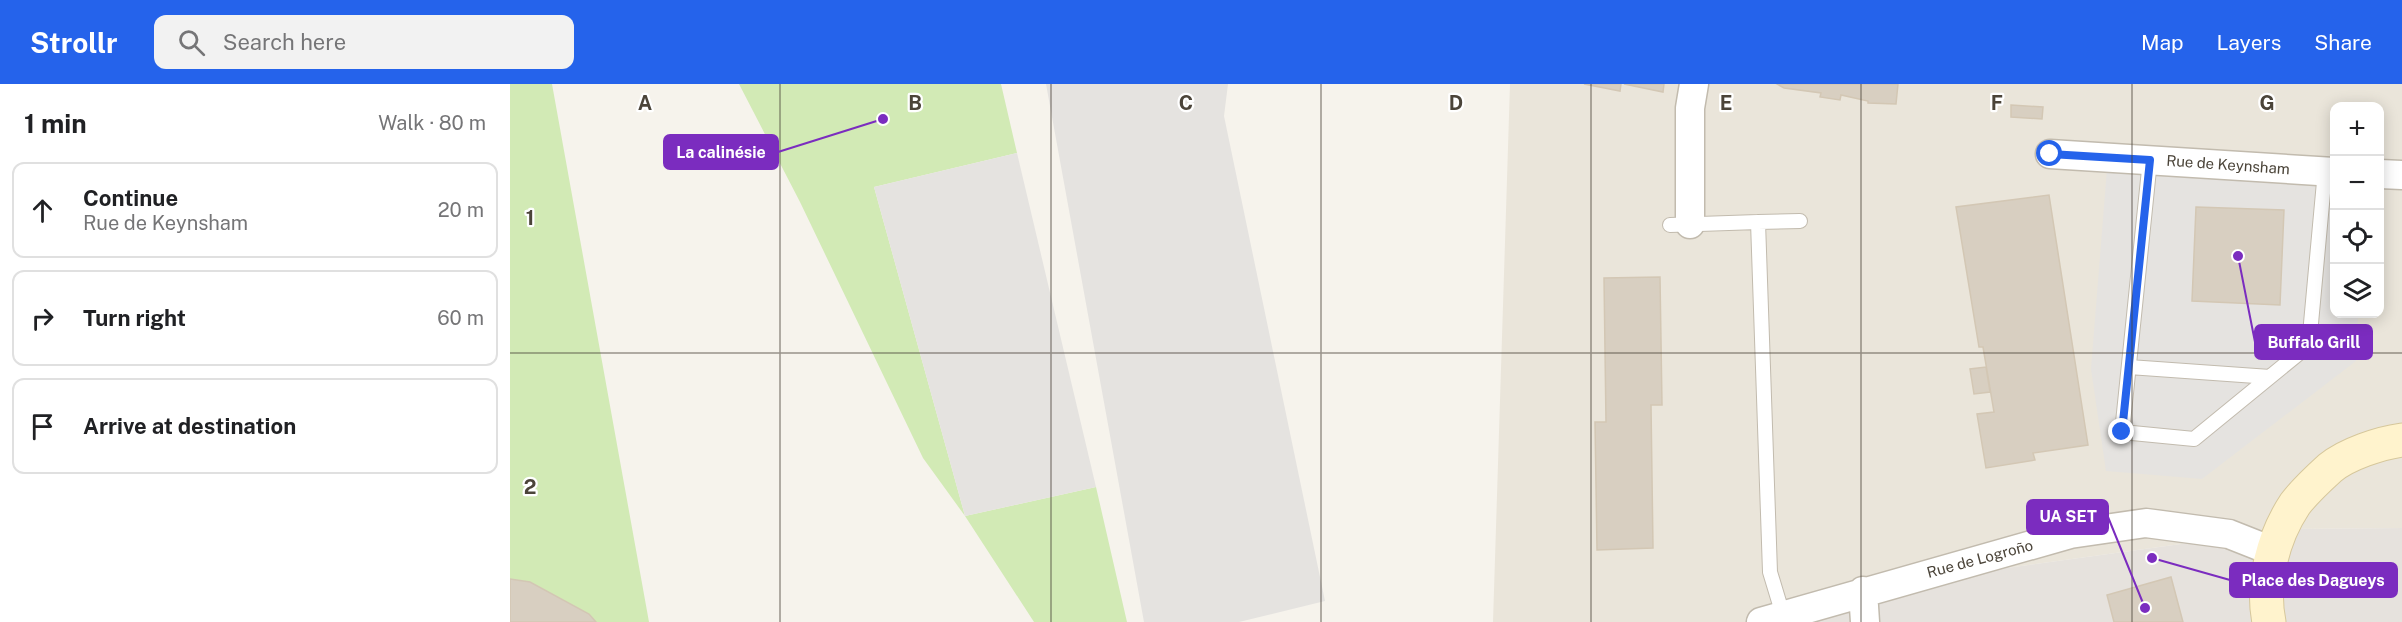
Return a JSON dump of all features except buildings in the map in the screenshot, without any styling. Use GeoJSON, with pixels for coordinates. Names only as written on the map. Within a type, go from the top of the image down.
{"type":"FeatureCollection","features":[{"type":"Feature","properties":{"kind":"main road"},"geometry":{"type":"LineString","coordinates":[[2269,622],[2265,604],[2272,551],[2295,504],[2332,466],[2379,443],[2402,440]]}},
{"type":"Feature","properties":{"kind":"street"},"geometry":{"type":"LineString","coordinates":[[1680,225],[1694,84]]}},
{"type":"Feature","properties":{"kind":"street","name":"Rue de Keynsham"},"geometry":{"type":"LineString","coordinates":[[2050,154],[2330,171]]}},
{"type":"Feature","properties":{"kind":"street"},"geometry":{"type":"LineString","coordinates":[[2384,174],[2402,176]]}},
{"type":"Feature","properties":{"kind":"street","name":"Rue de Logroño"},"geometry":{"type":"LineString","coordinates":[[1772,619],[1863,591],[2070,534],[2146,523],[2229,534],[2272,551]]}},
{"type":"Feature","properties":{"kind":"street"},"geometry":{"type":"LineString","coordinates":[[1863,591],[1865,622]]}},
{"type":"Feature","properties":{"kind":"lane"},"geometry":{"type":"LineString","coordinates":[[2150,160],[2122,432],[2194,439],[2309,345],[2330,171]]}},
{"type":"Feature","properties":{"kind":"lane"},"geometry":{"type":"LineString","coordinates":[[1680,225],[1800,221]]}},
{"type":"Feature","properties":{"kind":"lane"},"geometry":{"type":"LineString","coordinates":[[1758,222],[1772,619]]}},
{"type":"Feature","properties":{"kind":"lane"},"geometry":{"type":"LineString","coordinates":[[2129,367],[2270,376]]}},
{"type":"Feature","properties":{"kind":"shaded area"},"geometry":{"type":"Polygon","coordinates":[[[1046,84],[1228,84],[1224,116],[1325,601],[1239,622],[1144,622],[1046,84]]]}},
{"type":"Feature","properties":{"kind":"shaded area"},"geometry":{"type":"Polygon","coordinates":[[[1510,84],[2402,84],[2402,528],[2290,529],[1904,582],[1781,622],[1493,622],[1510,84]]]}},
{"type":"Feature","properties":{"kind":"shaded area"},"geometry":{"type":"Polygon","coordinates":[[[1017,153],[1096,487],[965,516],[874,187],[1017,153]]]}},
{"type":"Feature","properties":{"kind":"shaded area"},"geometry":{"type":"Polygon","coordinates":[[[2107,169],[2330,185],[2330,318],[2358,318],[2356,361],[2202,479],[2106,471],[2091,369],[2107,169]]]}},
{"type":"Feature","properties":{"kind":"shaded area"},"geometry":{"type":"Polygon","coordinates":[[[2402,528],[2402,622],[1781,622],[1904,582],[2290,529],[2402,528]]]}},
{"type":"Feature","properties":{"kind":"green space"},"geometry":{"type":"Polygon","coordinates":[[[510,84],[552,84],[649,622],[510,622],[510,84]]]}},
{"type":"Feature","properties":{"kind":"green space"},"geometry":{"type":"Polygon","coordinates":[[[739,84],[1001,84],[1017,153],[874,187],[965,516],[923,458],[800,202],[739,84]]]}},
{"type":"Feature","properties":{"kind":"green space"},"geometry":{"type":"Polygon","coordinates":[[[1096,487],[1127,622],[1034,622],[965,516],[1096,487]]]}},
{"type":"Feature","properties":{"kind":"place","name":"La calinésie"},"geometry":{"type":"Point","coordinates":[883,119]}},
{"type":"Feature","properties":{"kind":"place","name":"Buffalo Grill"},"geometry":{"type":"Point","coordinates":[2238,256]}},
{"type":"Feature","properties":{"kind":"place","name":"Place des Dagueys"},"geometry":{"type":"Point","coordinates":[2152,558]}},
{"type":"Feature","properties":{"kind":"place","name":"UA SET"},"geometry":{"type":"Point","coordinates":[2145,608]}},
{"type":"Feature","properties":{"kind":"route"},"geometry":{"type":"LineString","coordinates":[[2050,154],[2150,160],[2122,432]]}}]}
